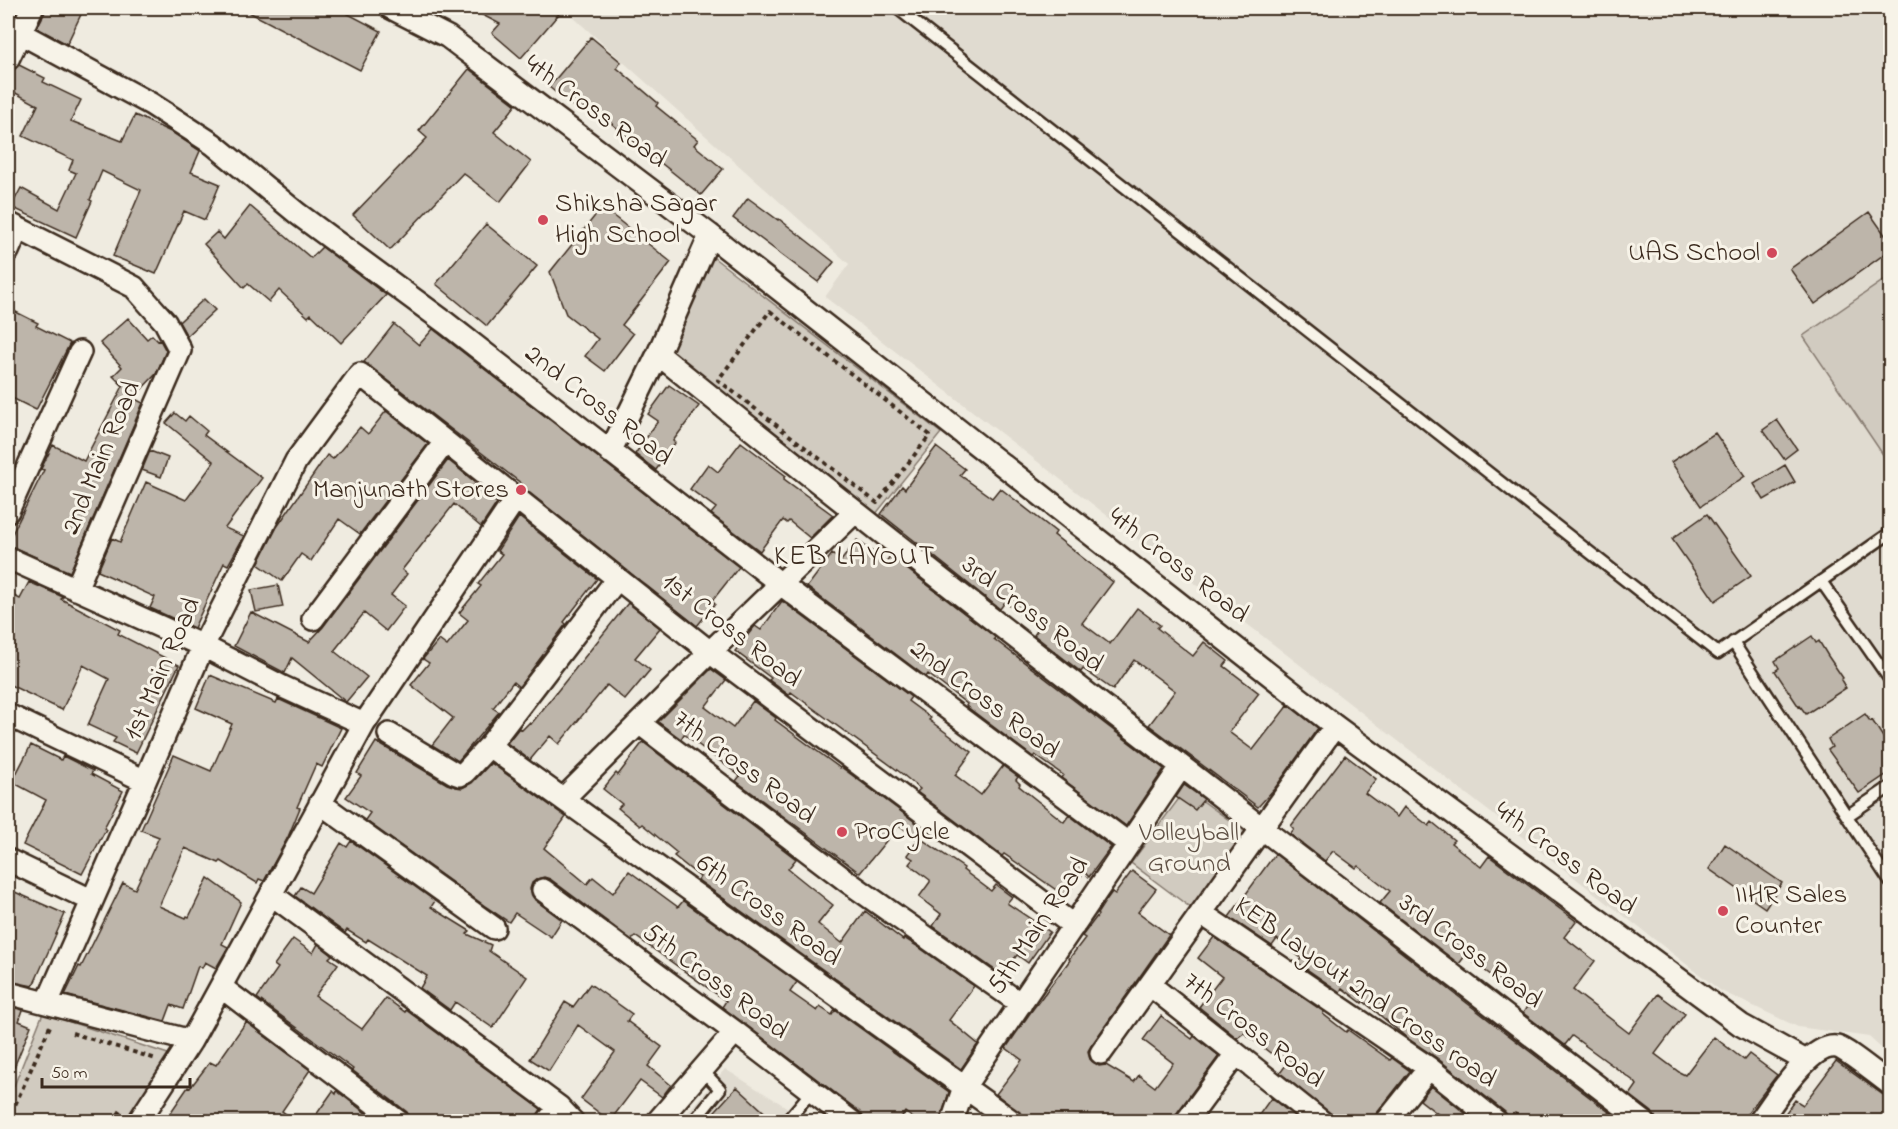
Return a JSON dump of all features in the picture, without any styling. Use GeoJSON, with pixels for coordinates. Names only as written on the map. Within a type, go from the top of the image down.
{"type":"FeatureCollection","features":[{"type":"Feature","properties":{"kind":"street"},"geometry":{"type":"LineString","coordinates":[[8,59],[32,8]]}},
{"type":"Feature","properties":{"kind":"street","name":"4th Cross Road"},"geometry":{"type":"LineString","coordinates":[[391,8],[448,37],[710,235],[1335,726],[1741,1025],[1806,1061]]}},
{"type":"Feature","properties":{"kind":"street","name":"2nd Cross Road"},"geometry":{"type":"LineString","coordinates":[[20,33],[151,104],[213,144],[298,214],[446,323],[782,585],[1129,844]]}},
{"type":"Feature","properties":{"kind":"street"},"geometry":{"type":"LineString","coordinates":[[8,251],[13,226]]}},
{"type":"Feature","properties":{"kind":"street","name":"2nd Main Road"},"geometry":{"type":"LineString","coordinates":[[13,226],[134,287],[165,322],[180,350],[76,589]]}},
{"type":"Feature","properties":{"kind":"street"},"geometry":{"type":"LineString","coordinates":[[610,452],[658,354],[710,235]]}},
{"type":"Feature","properties":{"kind":"street"},"geometry":{"type":"LineString","coordinates":[[8,511],[80,352]]}},
{"type":"Feature","properties":{"kind":"street","name":"3rd Cross Road"},"geometry":{"type":"LineString","coordinates":[[658,354],[854,513],[1644,1122]]}},
{"type":"Feature","properties":{"kind":"street","name":"1st Cross Road"},"geometry":{"type":"LineString","coordinates":[[360,374],[710,652],[1074,926]]}},
{"type":"Feature","properties":{"kind":"street","name":"1st Main Road"},"geometry":{"type":"LineString","coordinates":[[47,1003],[202,646],[296,461],[360,374]]}},
{"type":"Feature","properties":{"kind":"street"},"geometry":{"type":"LineString","coordinates":[[313,619],[445,442]]}},
{"type":"Feature","properties":{"kind":"street"},"geometry":{"type":"LineString","coordinates":[[147,1122],[141,1118],[191,1041],[364,724],[516,498]]}},
{"type":"Feature","properties":{"kind":"street"},"geometry":{"type":"LineString","coordinates":[[563,800],[710,652],[854,513]]}},
{"type":"Feature","properties":{"kind":"street"},"geometry":{"type":"LineString","coordinates":[[8,558],[202,646],[283,687],[364,724]]}},
{"type":"Feature","properties":{"kind":"street"},"geometry":{"type":"LineString","coordinates":[[389,734],[460,775],[489,746],[617,579]]}},
{"type":"Feature","properties":{"kind":"street"},"geometry":{"type":"LineString","coordinates":[[8,714],[145,781]]}},
{"type":"Feature","properties":{"kind":"street","name":"7th Cross Road"},"geometry":{"type":"LineString","coordinates":[[639,723],[848,882],[1021,1004]]}},
{"type":"Feature","properties":{"kind":"street"},"geometry":{"type":"LineString","coordinates":[[1101,1053],[1335,726]]}},
{"type":"Feature","properties":{"kind":"street","name":"6th Cross Road"},"geometry":{"type":"LineString","coordinates":[[489,746],[1013,1122]]}},
{"type":"Feature","properties":{"kind":"street","name":"5th Main Road"},"geometry":{"type":"LineString","coordinates":[[952,1122],[964,1087],[1181,767]]}},
{"type":"Feature","properties":{"kind":"street"},"geometry":{"type":"LineString","coordinates":[[320,803],[494,928]]}},
{"type":"Feature","properties":{"kind":"street"},"geometry":{"type":"LineString","coordinates":[[8,860],[91,900]]}},
{"type":"Feature","properties":{"kind":"street","name":"5th Cross Road"},"geometry":{"type":"LineString","coordinates":[[543,890],[852,1122]]}},
{"type":"Feature","properties":{"kind":"street"},"geometry":{"type":"LineString","coordinates":[[271,894],[560,1117]]}},
{"type":"Feature","properties":{"kind":"street","name":"KEB Layout 2nd Cross road"},"geometry":{"type":"LineString","coordinates":[[1201,913],[1429,1068],[1497,1122]]}},
{"type":"Feature","properties":{"kind":"street","name":"7th Cross Road"},"geometry":{"type":"LineString","coordinates":[[1149,986],[1322,1122]]}},
{"type":"Feature","properties":{"kind":"street"},"geometry":{"type":"LineString","coordinates":[[221,987],[399,1122]]}},
{"type":"Feature","properties":{"kind":"street"},"geometry":{"type":"LineString","coordinates":[[8,993],[191,1041]]}},
{"type":"Feature","properties":{"kind":"street"},"geometry":{"type":"LineString","coordinates":[[657,1122],[735,1032]]}},
{"type":"Feature","properties":{"kind":"street"},"geometry":{"type":"LineString","coordinates":[[1759,1122],[1806,1061],[1824,1048],[1838,1047],[1890,1084]]}},
{"type":"Feature","properties":{"kind":"street"},"geometry":{"type":"LineString","coordinates":[[1186,1122],[1236,1054]]}},
{"type":"Feature","properties":{"kind":"street"},"geometry":{"type":"LineString","coordinates":[[1386,1122],[1429,1068]]}},
{"type":"Feature","properties":{"kind":"lane"},"geometry":{"type":"LineString","coordinates":[[897,8],[1718,653],[1890,533]]}},
{"type":"Feature","properties":{"kind":"lane"},"geometry":{"type":"LineString","coordinates":[[1821,581],[1890,680]]}},
{"type":"Feature","properties":{"kind":"lane"},"geometry":{"type":"LineString","coordinates":[[1733,642],[1890,882]]}},
{"type":"Feature","properties":{"kind":"lane"},"geometry":{"type":"LineString","coordinates":[[1847,816],[1890,787]]}},
{"type":"Feature","properties":{"kind":"lane"},"geometry":{"type":"LineString","coordinates":[[693,1122],[720,1089],[702,1070]]}},
{"type":"Feature","properties":{"kind":"lane"},"geometry":{"type":"LineString","coordinates":[[786,1122],[812,1091]]}},
{"type":"Feature","properties":{"kind":"path"},"geometry":{"type":"LineString","coordinates":[[770,311],[930,435],[877,503],[718,380],[770,311]]}},
{"type":"Feature","properties":{"kind":"path"},"geometry":{"type":"LineString","coordinates":[[8,1121],[50,1026],[61,1029]]}},
{"type":"Feature","properties":{"kind":"path"},"geometry":{"type":"LineString","coordinates":[[72,1033],[158,1060],[152,1069]]}},
{"type":"Feature","properties":{"kind":"path"},"geometry":{"type":"LineString","coordinates":[[113,1122],[124,1106]]}},
{"type":"Feature","properties":{"kind":"shaded area"},"geometry":{"type":"Polygon","coordinates":[[[563,8],[1890,8],[1890,1056],[1869,1037],[1798,1027],[1721,991],[825,297],[849,264],[563,8]]]}},
{"type":"Feature","properties":{"kind":"shaded area"},"geometry":{"type":"Polygon","coordinates":[[[725,1069],[796,1113],[789,1121],[679,1122],[725,1069]]]}},
{"type":"Feature","properties":{"kind":"green space"},"geometry":{"type":"Polygon","coordinates":[[[709,254],[941,433],[875,515],[666,353],[709,254]]]}},
{"type":"Feature","properties":{"kind":"green space"},"geometry":{"type":"Polygon","coordinates":[[[1890,276],[1890,465],[1803,336],[1890,276]]]}},
{"type":"Feature","properties":{"kind":"green space","name":"Volleyball Ground"},"geometry":{"type":"Polygon","coordinates":[[[1186,789],[1247,833],[1191,908],[1131,863],[1186,789]]]}},
{"type":"Feature","properties":{"kind":"green space"},"geometry":{"type":"Polygon","coordinates":[[[43,1013],[174,1056],[130,1121],[8,1122],[8,1101],[43,1013]]]}},
{"type":"Feature","properties":{"kind":"building"},"geometry":{"type":"Polygon","coordinates":[[[47,8],[84,8],[67,44],[37,28],[47,8]]]}},
{"type":"Feature","properties":{"kind":"building"},"geometry":{"type":"Polygon","coordinates":[[[241,8],[337,8],[381,31],[360,70],[241,8]]]}},
{"type":"Feature","properties":{"kind":"building"},"geometry":{"type":"Polygon","coordinates":[[[469,8],[564,8],[521,58],[492,33],[500,24],[469,8]]]}},
{"type":"Feature","properties":{"kind":"building"},"geometry":{"type":"Polygon","coordinates":[[[591,37],[621,62],[617,68],[658,103],[656,106],[698,140],[694,145],[723,169],[701,195],[587,104],[580,112],[549,87],[591,37]]]}},
{"type":"Feature","properties":{"kind":"building"},"geometry":{"type":"Polygon","coordinates":[[[19,65],[45,78],[43,82],[81,100],[71,121],[122,141],[135,115],[173,133],[200,151],[191,172],[220,184],[205,220],[184,211],[156,274],[113,256],[141,190],[102,171],[76,237],[11,207],[21,188],[59,209],[76,173],[69,170],[73,160],[23,136],[38,105],[8,89],[8,80],[12,71],[19,65]]]}},
{"type":"Feature","properties":{"kind":"building"},"geometry":{"type":"Polygon","coordinates":[[[469,69],[516,105],[494,132],[531,162],[500,202],[463,173],[390,250],[353,215],[427,138],[419,131],[469,69]]]}},
{"type":"Feature","properties":{"kind":"building"},"geometry":{"type":"Polygon","coordinates":[[[748,198],[834,262],[818,282],[733,218],[748,198]]]}},
{"type":"Feature","properties":{"kind":"building"},"geometry":{"type":"Polygon","coordinates":[[[250,206],[311,258],[322,247],[386,295],[341,343],[311,314],[308,317],[279,290],[269,302],[248,284],[244,288],[204,244],[217,232],[224,239],[250,206]]]}},
{"type":"Feature","properties":{"kind":"building","name":"Shiksha Sagar High School"},"geometry":{"type":"Polygon","coordinates":[[[602,207],[671,262],[622,325],[633,334],[605,371],[585,356],[598,339],[566,314],[550,272],[602,207]]]}},
{"type":"Feature","properties":{"kind":"building"},"geometry":{"type":"Polygon","coordinates":[[[1869,212],[1890,242],[1890,250],[1815,304],[1790,269],[1869,212]]]}},
{"type":"Feature","properties":{"kind":"building"},"geometry":{"type":"Polygon","coordinates":[[[486,224],[537,266],[487,326],[436,284],[486,224]]]}},
{"type":"Feature","properties":{"kind":"building"},"geometry":{"type":"Polygon","coordinates":[[[204,299],[215,310],[187,336],[179,322],[204,299]]]}},
{"type":"Feature","properties":{"kind":"building"},"geometry":{"type":"Polygon","coordinates":[[[8,308],[38,323],[36,326],[70,343],[36,410],[8,396],[8,308]]]}},
{"type":"Feature","properties":{"kind":"building"},"geometry":{"type":"Polygon","coordinates":[[[128,318],[147,339],[152,335],[158,341],[160,340],[166,351],[156,374],[133,398],[143,403],[70,572],[8,545],[8,542],[44,470],[41,469],[53,445],[84,461],[123,386],[113,376],[122,367],[100,343],[128,318]]]}},
{"type":"Feature","properties":{"kind":"building"},"geometry":{"type":"Polygon","coordinates":[[[394,324],[419,345],[433,329],[739,567],[712,601],[715,604],[697,626],[521,486],[522,484],[364,362],[394,324]]]}},
{"type":"Feature","properties":{"kind":"building"},"geometry":{"type":"Polygon","coordinates":[[[669,385],[699,406],[673,441],[675,443],[656,470],[635,454],[658,421],[648,414],[669,385]]]}},
{"type":"Feature","properties":{"kind":"building"},"geometry":{"type":"Polygon","coordinates":[[[386,411],[428,444],[360,534],[339,519],[311,561],[301,554],[282,581],[258,564],[277,527],[327,455],[333,459],[360,427],[368,434],[386,411]]]}},
{"type":"Feature","properties":{"kind":"building"},"geometry":{"type":"Polygon","coordinates":[[[175,413],[185,421],[189,416],[207,431],[204,435],[262,478],[225,528],[244,536],[228,565],[224,563],[194,628],[150,608],[155,597],[98,571],[112,538],[120,542],[146,482],[186,500],[214,462],[166,423],[175,413]]]}},
{"type":"Feature","properties":{"kind":"building"},"geometry":{"type":"Polygon","coordinates":[[[1777,420],[1797,449],[1784,459],[1763,430],[1777,420]]]}},
{"type":"Feature","properties":{"kind":"building"},"geometry":{"type":"Polygon","coordinates":[[[1715,433],[1745,476],[1701,506],[1671,462],[1715,433]]]}},
{"type":"Feature","properties":{"kind":"building"},"geometry":{"type":"Polygon","coordinates":[[[741,442],[786,476],[784,479],[833,515],[810,538],[789,521],[787,523],[783,520],[760,551],[711,514],[716,508],[690,489],[708,464],[718,472],[741,442]]]}},
{"type":"Feature","properties":{"kind":"building"},"geometry":{"type":"Polygon","coordinates":[[[936,447],[965,469],[960,475],[992,498],[1000,488],[1056,532],[1054,535],[1113,582],[1082,623],[1110,644],[1137,608],[1160,625],[1157,628],[1193,656],[1204,642],[1228,661],[1224,666],[1259,693],[1229,732],[1253,750],[1288,705],[1318,728],[1275,788],[1258,807],[1149,725],[1175,691],[1134,660],[1113,690],[1083,669],[1081,672],[1034,635],[1039,628],[1005,602],[1000,609],[881,514],[902,486],[905,489],[936,447]]]}},
{"type":"Feature","properties":{"kind":"building"},"geometry":{"type":"Polygon","coordinates":[[[150,451],[168,458],[161,477],[142,470],[150,451]]]}},
{"type":"Feature","properties":{"kind":"building"},"geometry":{"type":"Polygon","coordinates":[[[448,460],[497,503],[481,527],[454,504],[402,570],[407,574],[391,595],[405,606],[386,631],[364,613],[334,651],[367,677],[346,702],[292,658],[285,673],[234,646],[251,612],[309,642],[323,627],[448,460]]]}},
{"type":"Feature","properties":{"kind":"building"},"geometry":{"type":"Polygon","coordinates":[[[1785,465],[1795,482],[1764,500],[1754,484],[1785,465]]]}},
{"type":"Feature","properties":{"kind":"building"},"geometry":{"type":"Polygon","coordinates":[[[1707,514],[1751,576],[1715,601],[1672,539],[1707,514]]]}},
{"type":"Feature","properties":{"kind":"building"},"geometry":{"type":"Polygon","coordinates":[[[519,517],[597,579],[519,687],[513,682],[493,708],[499,712],[458,761],[432,745],[453,718],[411,685],[429,663],[423,659],[439,640],[447,646],[468,620],[459,613],[481,586],[478,584],[502,554],[497,551],[519,517]]]}},
{"type":"Feature","properties":{"kind":"building"},"geometry":{"type":"Polygon","coordinates":[[[857,540],[886,562],[890,556],[1164,769],[1126,826],[1061,778],[1063,775],[1035,755],[1033,757],[928,674],[926,677],[807,587],[832,554],[841,561],[857,540]]]}},
{"type":"Feature","properties":{"kind":"building"},"geometry":{"type":"Polygon","coordinates":[[[29,582],[63,597],[61,599],[120,630],[118,634],[179,665],[136,753],[113,742],[116,738],[88,725],[109,679],[83,665],[62,710],[8,684],[8,593],[20,599],[29,582]]]}},
{"type":"Feature","properties":{"kind":"building"},"geometry":{"type":"Polygon","coordinates":[[[278,585],[283,607],[256,612],[251,590],[278,585]]]}},
{"type":"Feature","properties":{"kind":"building"},"geometry":{"type":"Polygon","coordinates":[[[782,601],[911,697],[908,701],[931,718],[929,720],[972,752],[955,775],[981,795],[1003,766],[1018,777],[1016,780],[1019,786],[1064,822],[1069,815],[1111,847],[1089,877],[1084,872],[1065,896],[1004,854],[1002,856],[917,792],[920,789],[901,773],[791,692],[789,695],[769,680],[771,678],[735,651],[755,626],[761,630],[782,601]]]}},
{"type":"Feature","properties":{"kind":"building"},"geometry":{"type":"Polygon","coordinates":[[[628,603],[660,628],[635,658],[650,670],[625,700],[607,685],[559,744],[550,736],[530,760],[507,743],[519,728],[522,730],[529,723],[531,724],[628,603]]]}},
{"type":"Feature","properties":{"kind":"building"},"geometry":{"type":"Polygon","coordinates":[[[1812,636],[1816,643],[1819,641],[1843,678],[1841,680],[1846,688],[1806,714],[1775,671],[1779,668],[1775,661],[1812,636]]]}},
{"type":"Feature","properties":{"kind":"building"},"geometry":{"type":"Polygon","coordinates":[[[711,669],[726,680],[705,707],[733,728],[753,701],[776,718],[775,720],[926,830],[920,838],[964,868],[963,870],[991,891],[996,885],[1012,897],[1007,903],[1050,932],[1028,963],[1017,955],[1002,975],[933,926],[941,914],[919,897],[930,880],[909,864],[913,859],[907,855],[918,840],[899,825],[860,873],[736,781],[740,776],[684,734],[681,739],[658,722],[711,669]]]}},
{"type":"Feature","properties":{"kind":"building"},"geometry":{"type":"Polygon","coordinates":[[[210,675],[276,703],[278,699],[341,728],[322,767],[316,764],[297,807],[300,808],[288,837],[264,881],[259,879],[257,883],[221,861],[219,863],[185,848],[159,906],[186,918],[189,917],[208,878],[241,902],[222,944],[228,947],[216,968],[205,962],[202,968],[198,966],[183,1009],[171,1005],[165,1021],[65,995],[123,883],[135,889],[159,837],[141,830],[174,755],[211,771],[232,724],[196,708],[210,675]]]}},
{"type":"Feature","properties":{"kind":"building"},"geometry":{"type":"Polygon","coordinates":[[[1865,714],[1870,721],[1872,720],[1890,748],[1890,772],[1859,793],[1828,750],[1832,747],[1828,739],[1865,714]]]}},
{"type":"Feature","properties":{"kind":"building"},"geometry":{"type":"Polygon","coordinates":[[[376,742],[456,787],[462,788],[472,783],[491,763],[566,817],[544,848],[587,884],[593,877],[613,893],[629,871],[678,907],[683,901],[797,982],[790,992],[817,1011],[820,1007],[832,1015],[835,1010],[949,1092],[940,1122],[918,1122],[905,1112],[898,1122],[864,1122],[860,1112],[722,1007],[726,1001],[635,936],[632,940],[550,879],[544,877],[537,879],[532,883],[530,889],[535,900],[562,920],[551,937],[515,913],[509,922],[485,906],[365,820],[370,813],[346,797],[361,776],[357,773],[376,742]]]}},
{"type":"Feature","properties":{"kind":"building"},"geometry":{"type":"Polygon","coordinates":[[[643,742],[796,859],[788,869],[833,905],[818,924],[842,943],[865,911],[903,940],[904,938],[917,946],[974,986],[949,1020],[978,1044],[961,1069],[698,880],[700,877],[674,856],[677,853],[642,824],[640,826],[618,808],[622,804],[603,789],[616,773],[618,775],[643,742]]]}},
{"type":"Feature","properties":{"kind":"building"},"geometry":{"type":"Polygon","coordinates":[[[31,745],[61,760],[63,756],[93,771],[91,774],[123,791],[82,874],[23,845],[46,800],[12,782],[31,745]]]}},
{"type":"Feature","properties":{"kind":"building"},"geometry":{"type":"Polygon","coordinates":[[[1345,755],[1376,779],[1365,793],[1397,817],[1404,807],[1429,826],[1432,822],[1454,840],[1451,843],[1481,867],[1489,856],[1576,921],[1564,937],[1595,961],[1573,990],[1629,1033],[1658,994],[1685,1014],[1655,1054],[1679,1072],[1685,1075],[1714,1037],[1744,1060],[1749,1054],[1777,1075],[1741,1122],[1656,1122],[1652,1112],[1630,1095],[1637,1085],[1635,1082],[1572,1036],[1565,1045],[1523,1013],[1528,1005],[1507,987],[1465,956],[1459,964],[1380,903],[1390,891],[1358,866],[1356,868],[1333,851],[1325,861],[1290,834],[1294,829],[1291,826],[1345,755]]]}},
{"type":"Feature","properties":{"kind":"building"},"geometry":{"type":"Polygon","coordinates":[[[1184,785],[1204,799],[1195,810],[1176,797],[1184,785]]]}},
{"type":"Feature","properties":{"kind":"building"},"geometry":{"type":"Polygon","coordinates":[[[351,841],[435,901],[431,907],[470,931],[467,934],[491,945],[489,951],[527,977],[493,1028],[455,1002],[450,1010],[420,988],[427,976],[368,939],[366,942],[347,930],[345,933],[295,896],[301,887],[311,893],[341,843],[347,847],[351,841]]]}},
{"type":"Feature","properties":{"kind":"building"},"geometry":{"type":"Polygon","coordinates":[[[1725,844],[1782,883],[1765,908],[1709,869],[1725,844]]]}},
{"type":"Feature","properties":{"kind":"building"},"geometry":{"type":"Polygon","coordinates":[[[1275,854],[1622,1122],[1526,1122],[1515,1113],[1509,1119],[1505,1112],[1437,1058],[1407,1038],[1363,1001],[1362,1003],[1342,988],[1340,992],[1298,963],[1301,958],[1277,939],[1272,946],[1229,917],[1275,854]]]}},
{"type":"Feature","properties":{"kind":"building"},"geometry":{"type":"Polygon","coordinates":[[[1132,871],[1156,889],[1138,912],[1169,935],[1091,1046],[1088,1051],[1090,1059],[1099,1066],[1106,1065],[1134,1082],[1139,1075],[1155,1087],[1173,1063],[1143,1040],[1161,1016],[1192,1039],[1194,1036],[1219,1056],[1176,1114],[1173,1122],[1031,1122],[996,1094],[1022,1060],[1006,1048],[1085,938],[1082,936],[1104,903],[1112,892],[1115,894],[1132,871]]]}},
{"type":"Feature","properties":{"kind":"building"},"geometry":{"type":"Polygon","coordinates":[[[8,889],[65,914],[33,986],[8,981],[8,889]]]}},
{"type":"Feature","properties":{"kind":"building"},"geometry":{"type":"Polygon","coordinates":[[[1214,937],[1324,1012],[1323,1014],[1346,1032],[1348,1030],[1390,1060],[1392,1058],[1410,1071],[1376,1114],[1373,1122],[1340,1122],[1280,1073],[1286,1065],[1244,1033],[1237,1038],[1199,1007],[1222,977],[1198,958],[1214,937]]]}},
{"type":"Feature","properties":{"kind":"building"},"geometry":{"type":"Polygon","coordinates":[[[293,939],[313,953],[318,944],[332,955],[329,958],[338,964],[315,996],[362,1029],[386,998],[405,1012],[406,1010],[541,1109],[534,1122],[411,1122],[407,1112],[257,998],[278,968],[274,965],[293,939]]]}},
{"type":"Feature","properties":{"kind":"building"},"geometry":{"type":"Polygon","coordinates":[[[590,984],[632,1014],[627,1021],[662,1047],[648,1066],[671,1085],[662,1097],[640,1081],[610,1121],[581,1099],[615,1052],[578,1025],[549,1071],[530,1059],[565,1002],[573,1007],[590,984]]]}},
{"type":"Feature","properties":{"kind":"building"},"geometry":{"type":"Polygon","coordinates":[[[8,1006],[23,1010],[19,1021],[31,1026],[8,1082],[8,1006]]]}},
{"type":"Feature","properties":{"kind":"building"},"geometry":{"type":"Polygon","coordinates":[[[246,1022],[310,1070],[282,1111],[297,1122],[164,1122],[188,1087],[190,1088],[210,1062],[216,1065],[246,1022]]]}},
{"type":"Feature","properties":{"kind":"building"},"geometry":{"type":"Polygon","coordinates":[[[1836,1061],[1882,1094],[1890,1097],[1884,1104],[1890,1109],[1890,1122],[1779,1122],[1795,1100],[1803,1105],[1836,1061]]]}},
{"type":"Feature","properties":{"kind":"building"},"geometry":{"type":"Polygon","coordinates":[[[1431,1086],[1476,1122],[1448,1122],[1420,1100],[1431,1086]]]}},
{"type":"Feature","properties":{"kind":"building"},"geometry":{"type":"Polygon","coordinates":[[[737,1087],[775,1122],[705,1122],[737,1087]]]}},
{"type":"Feature","properties":{"kind":"building"},"geometry":{"type":"Polygon","coordinates":[[[333,1091],[336,1094],[337,1091],[377,1122],[311,1122],[333,1091]]]}},
{"type":"Feature","properties":{"kind":"building"},"geometry":{"type":"Polygon","coordinates":[[[1271,1098],[1299,1120],[1298,1122],[1254,1122],[1271,1098]]]}},
{"type":"Feature","properties":{"kind":"place","name":"Shiksha Sagar High School"},"geometry":{"type":"Point","coordinates":[543,220]}},
{"type":"Feature","properties":{"kind":"place","name":"UAS School"},"geometry":{"type":"Point","coordinates":[1772,253]}},
{"type":"Feature","properties":{"kind":"place","name":"Manjunath Stores"},"geometry":{"type":"Point","coordinates":[521,490]}},
{"type":"Feature","properties":{"kind":"place","name":"ProCycle"},"geometry":{"type":"Point","coordinates":[842,832]}},
{"type":"Feature","properties":{"kind":"place","name":"IIHR Sales Counter"},"geometry":{"type":"Point","coordinates":[1723,911]}},
{"type":"Feature","properties":{"kind":"district","name":"KEB LAYOUT"},"geometry":{"type":"Point","coordinates":[855,557]}}]}
